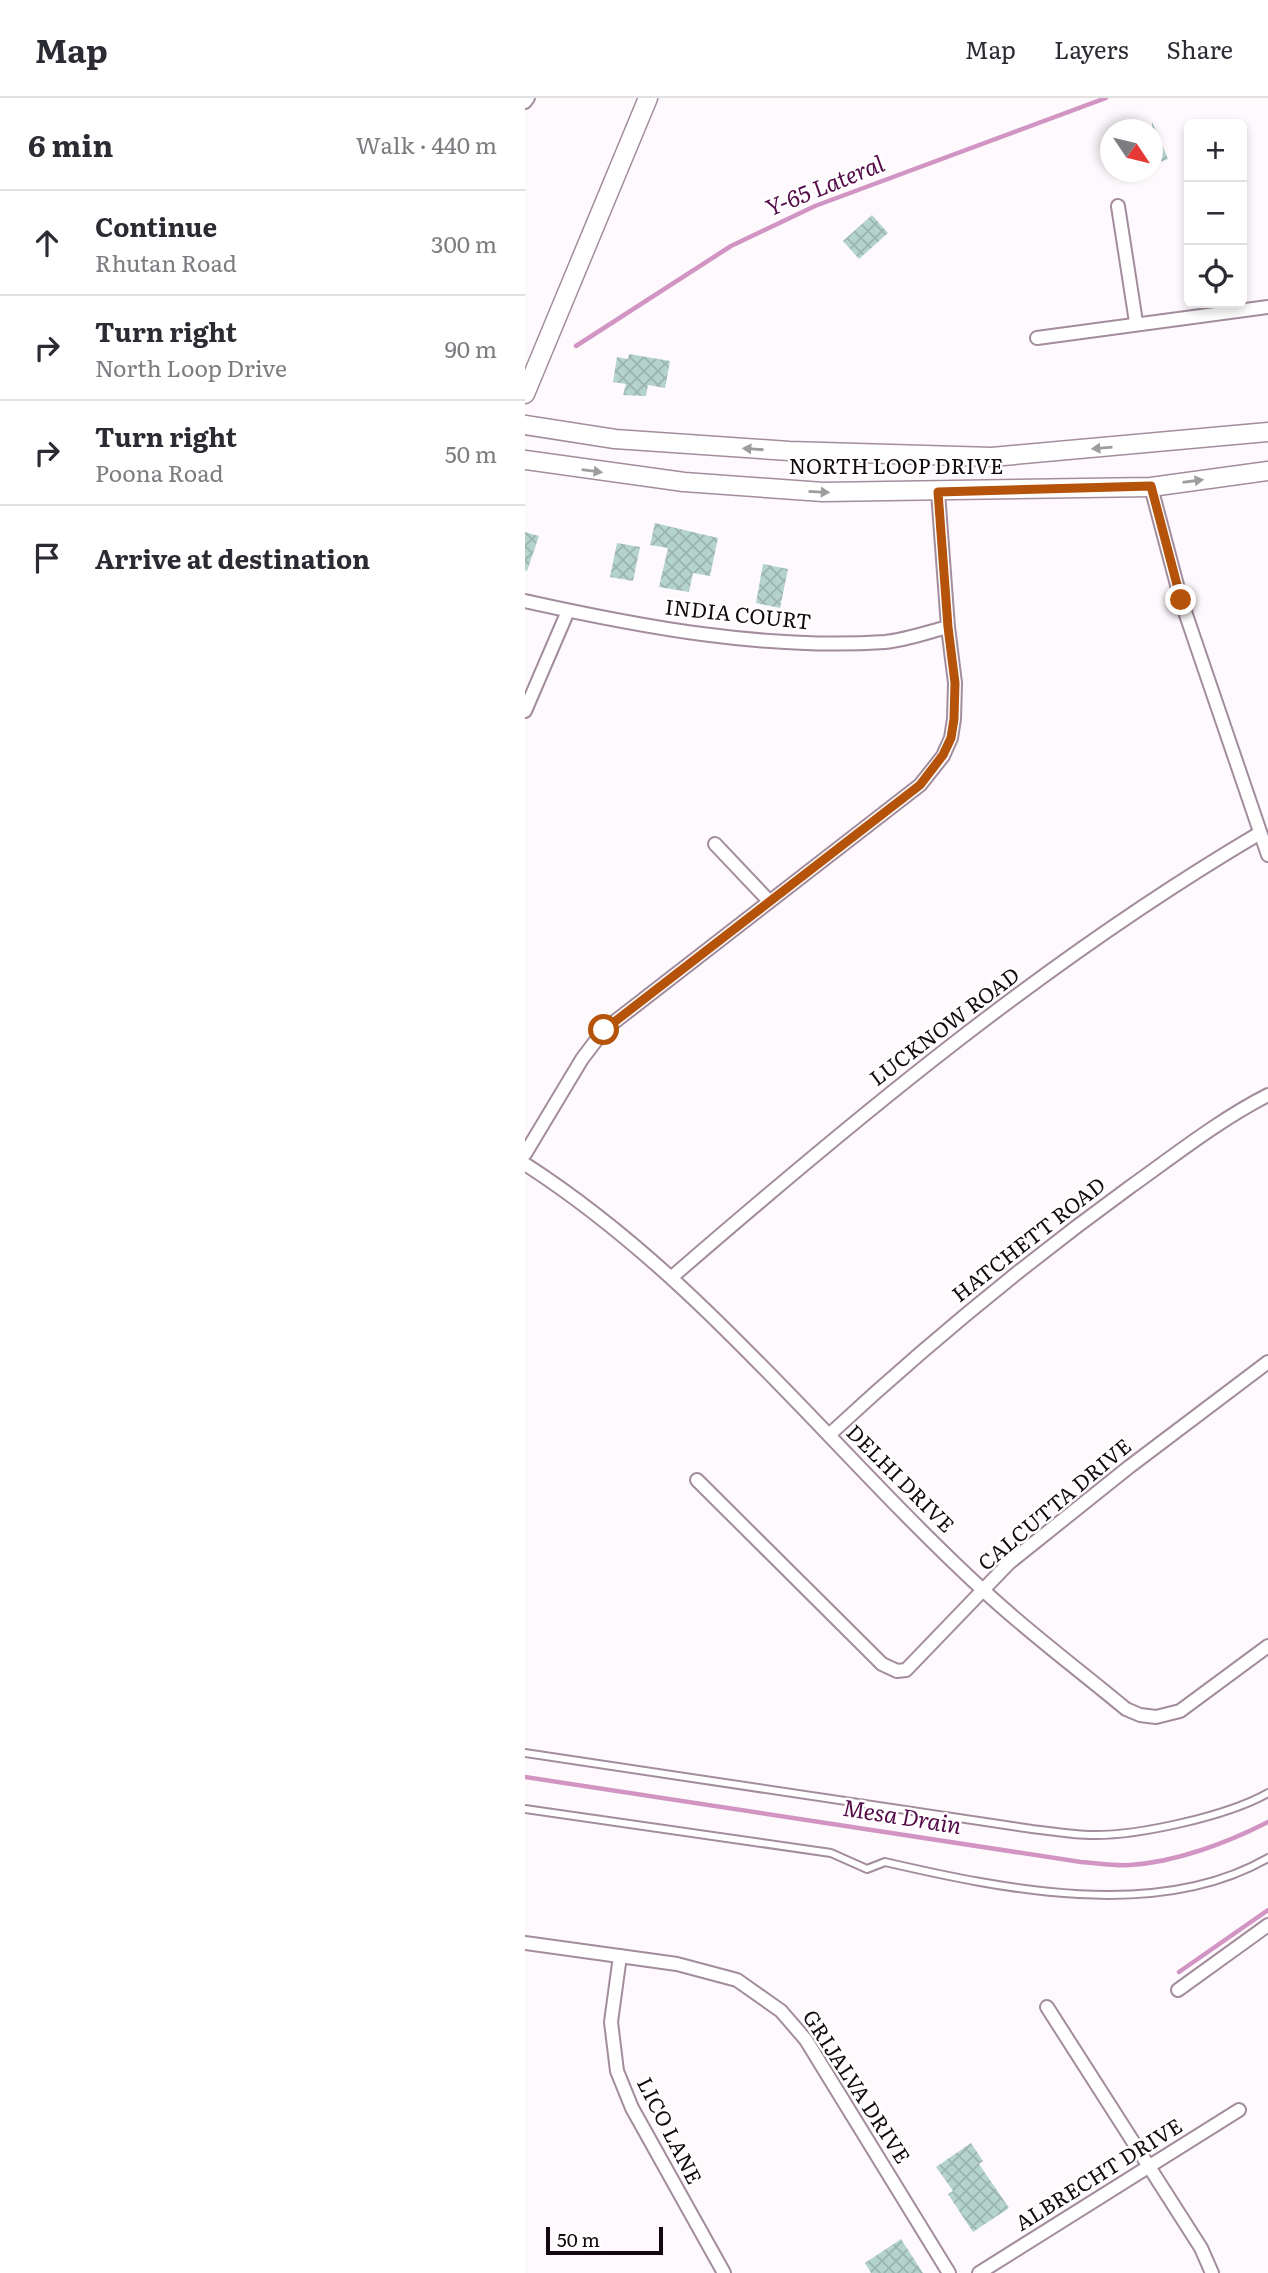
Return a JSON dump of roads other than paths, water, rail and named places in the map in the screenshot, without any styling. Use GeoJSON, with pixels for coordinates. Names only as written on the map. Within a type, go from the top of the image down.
{"type":"FeatureCollection","features":[{"type":"Feature","properties":{"kind":"main road"},"geometry":{"type":"LineString","coordinates":[[525,394],[648,98]]}},
{"type":"Feature","properties":{"kind":"main road","name":"NORTH LOOP DRIVE"},"geometry":{"type":"LineString","coordinates":[[525,425],[642,441],[789,451],[992,457],[1268,432]]}},
{"type":"Feature","properties":{"kind":"main road","name":"NORTH LOOP DRIVE"},"geometry":{"type":"LineString","coordinates":[[525,460],[684,482],[823,492],[938,492],[1151,486],[1268,471]]}},
{"type":"Feature","properties":{"kind":"street"},"geometry":{"type":"LineString","coordinates":[[525,102],[529,98]]}},
{"type":"Feature","properties":{"kind":"street"},"geometry":{"type":"LineString","coordinates":[[1118,206],[1136,322]]}},
{"type":"Feature","properties":{"kind":"street"},"geometry":{"type":"LineString","coordinates":[[1037,338],[1136,322],[1268,307]]}},
{"type":"Feature","properties":{"kind":"street"},"geometry":{"type":"LineString","coordinates":[[1151,486],[1181,600],[1268,855]]}},
{"type":"Feature","properties":{"kind":"street"},"geometry":{"type":"LineString","coordinates":[[525,1154],[582,1059],[604,1030],[920,785],[943,755],[951,738],[955,683],[938,492]]}},
{"type":"Feature","properties":{"kind":"street","name":"INDIA COURT"},"geometry":{"type":"LineString","coordinates":[[525,601],[716,636],[784,641],[888,642],[948,627]]}},
{"type":"Feature","properties":{"kind":"street"},"geometry":{"type":"LineString","coordinates":[[525,711],[568,611]]}},
{"type":"Feature","properties":{"kind":"street","name":"LUCKNOW ROAD"},"geometry":{"type":"LineString","coordinates":[[672,1278],[875,1104],[1123,917],[1260,833]]}},
{"type":"Feature","properties":{"kind":"street"},"geometry":{"type":"LineString","coordinates":[[715,844],[769,901]]}},
{"type":"Feature","properties":{"kind":"street","name":"HATCHETT ROAD"},"geometry":{"type":"LineString","coordinates":[[829,1435],[925,1346],[1004,1281],[1207,1132],[1268,1095]]}},
{"type":"Feature","properties":{"kind":"street","name":"DELHI DRIVE"},"geometry":{"type":"LineString","coordinates":[[525,1164],[611,1227],[672,1278],[983,1590],[1126,1709],[1140,1715],[1156,1717],[1180,1711],[1268,1647]]}},
{"type":"Feature","properties":{"kind":"street","name":"CALCUTTA DRIVE"},"geometry":{"type":"LineString","coordinates":[[697,1480],[889,1669],[897,1671],[912,1667],[1009,1563],[1129,1467],[1268,1362]]}},
{"type":"Feature","properties":{"kind":"street"},"geometry":{"type":"LineString","coordinates":[[1178,1990],[1268,1925]]}},
{"type":"Feature","properties":{"kind":"street","name":"GRIJALVA DRIVE"},"geometry":{"type":"LineString","coordinates":[[525,1943],[702,1969],[737,1980],[781,2011],[806,2040],[949,2273]]}},
{"type":"Feature","properties":{"kind":"street","name":"LICO LANE"},"geometry":{"type":"LineString","coordinates":[[620,1956],[611,2022],[617,2071],[632,2108],[724,2273]]}},
{"type":"Feature","properties":{"kind":"street"},"geometry":{"type":"LineString","coordinates":[[1047,2007],[1201,2248],[1212,2273]]}},
{"type":"Feature","properties":{"kind":"street","name":"ALBRECHT DRIVE"},"geometry":{"type":"LineString","coordinates":[[979,2273],[1239,2110]]}},
{"type":"Feature","properties":{"kind":"lane"},"geometry":{"type":"LineString","coordinates":[[525,1753],[1032,1829],[1093,1835],[1183,1823],[1248,1805],[1268,1793]]}},
{"type":"Feature","properties":{"kind":"lane"},"geometry":{"type":"LineString","coordinates":[[525,1809],[831,1853],[867,1869],[885,1862],[1001,1885],[1095,1895],[1147,1894],[1210,1881],[1268,1858]]}},
{"type":"Feature","properties":{"kind":"waterway","name":"Y-65 Lateral"},"geometry":{"type":"LineString","coordinates":[[576,346],[731,246],[815,206],[1106,98]]}},
{"type":"Feature","properties":{"kind":"waterway","name":"Mesa Drain"},"geometry":{"type":"LineString","coordinates":[[525,1777],[1112,1865],[1147,1863],[1183,1856],[1268,1822]]}},
{"type":"Feature","properties":{"kind":"waterway"},"geometry":{"type":"LineString","coordinates":[[1179,1972],[1268,1910]]}}]}
